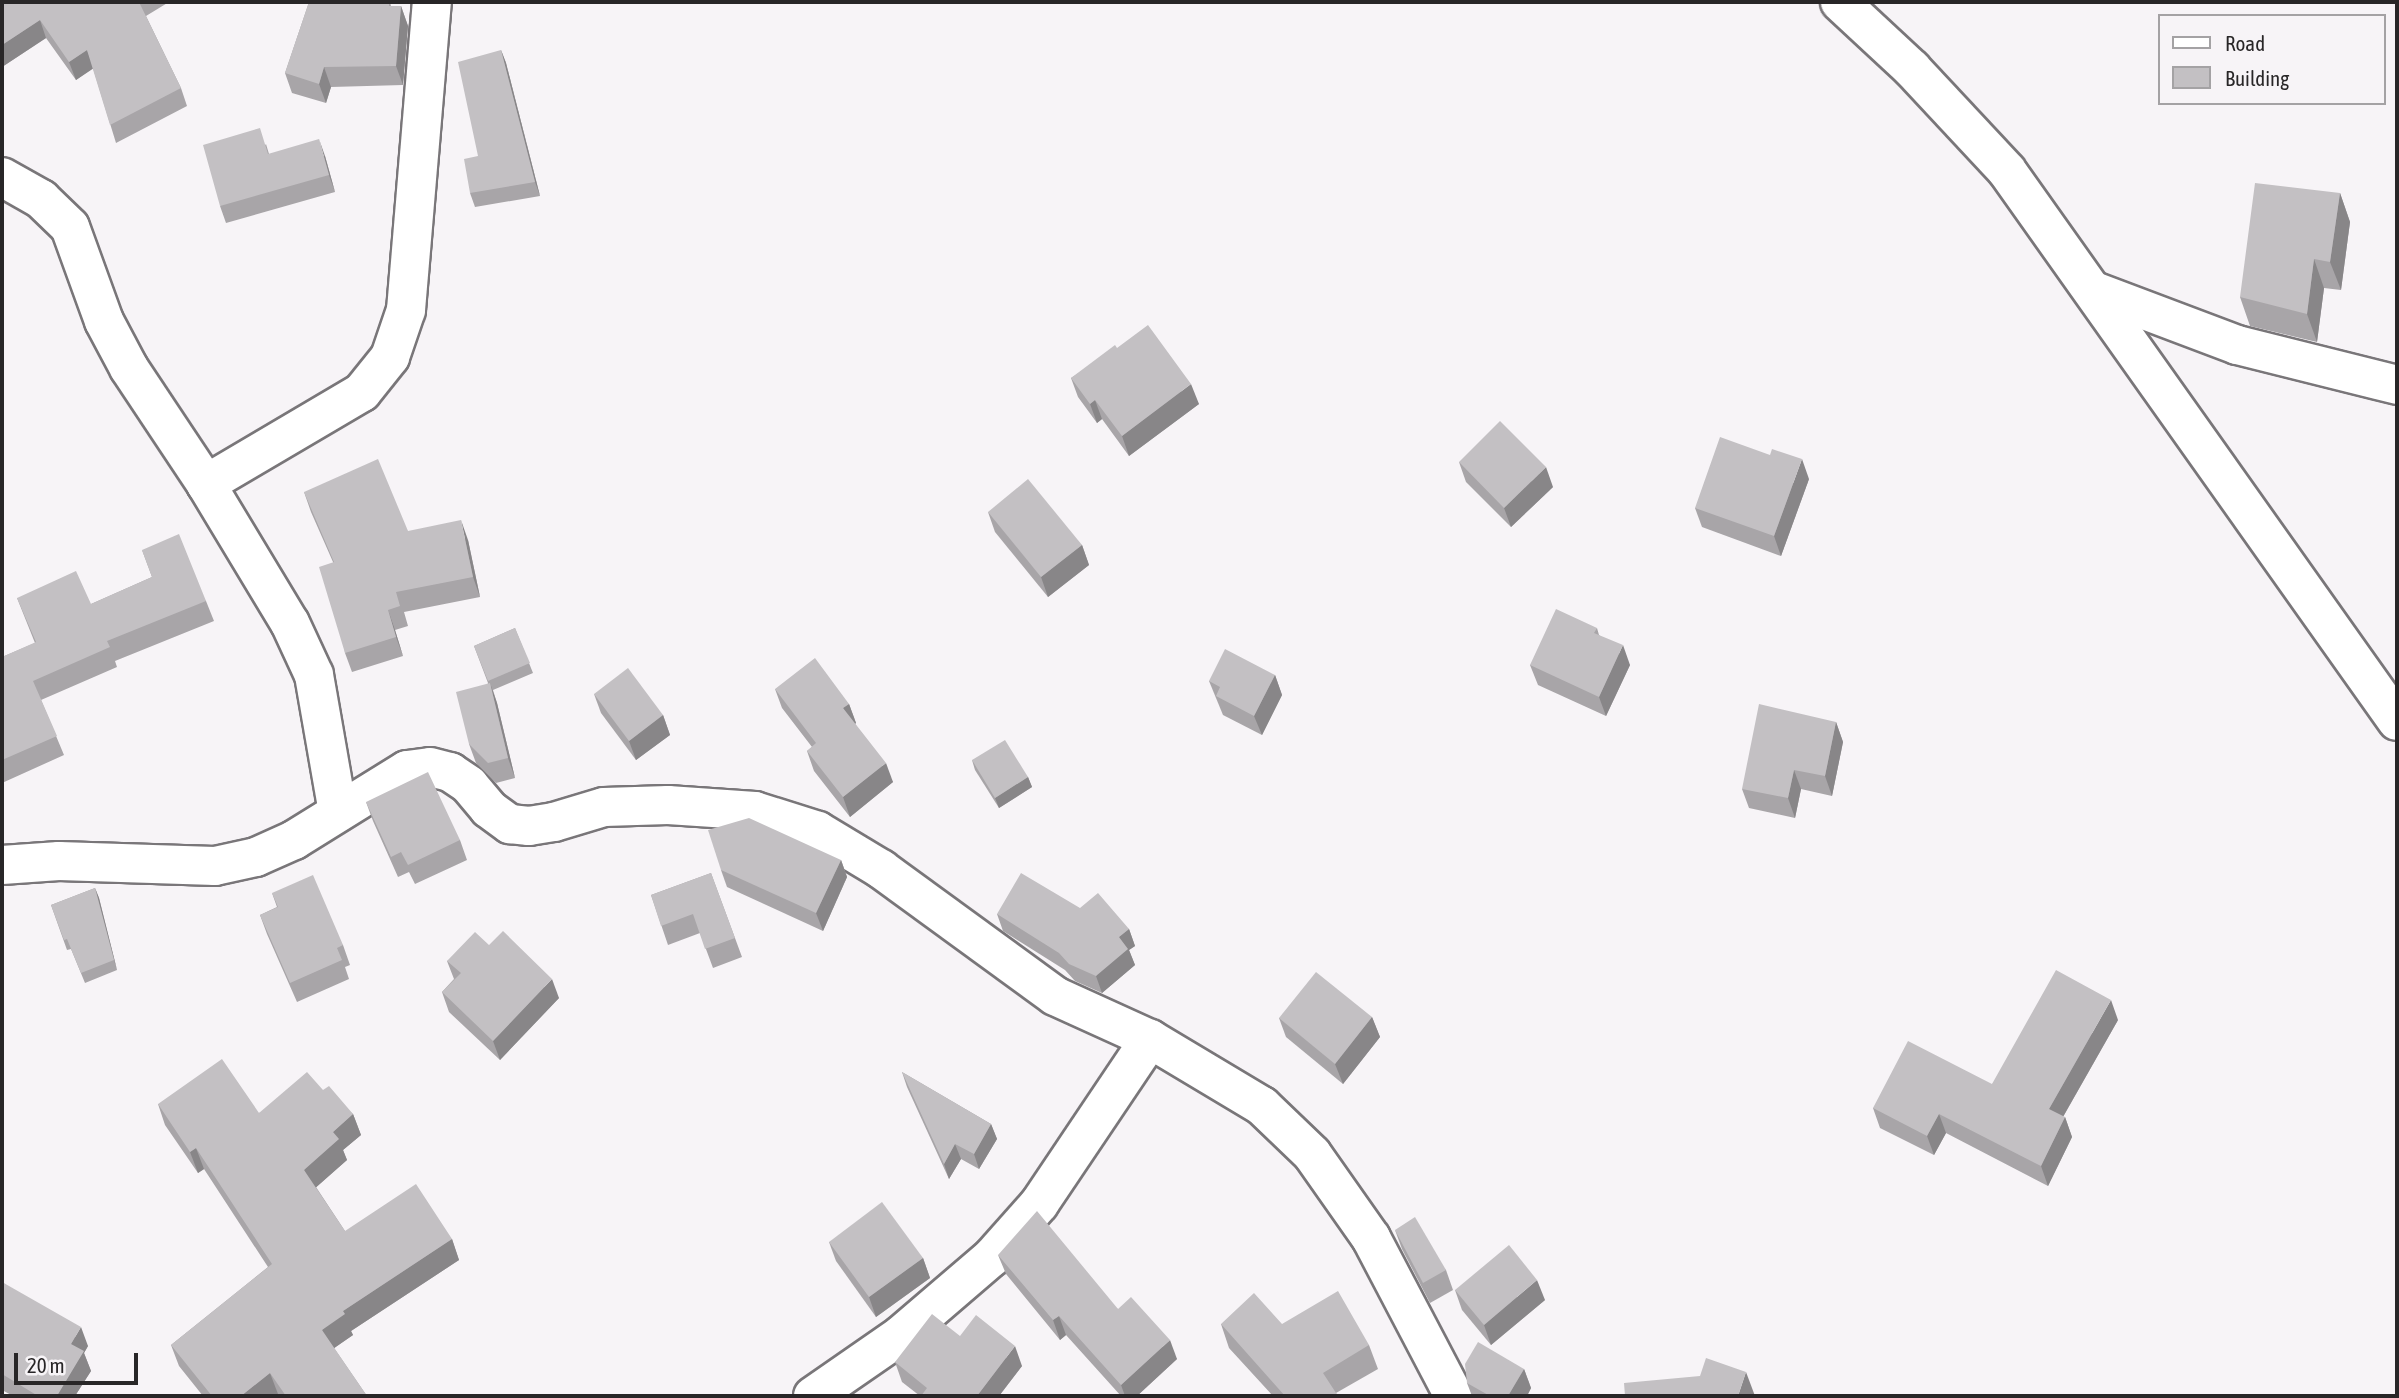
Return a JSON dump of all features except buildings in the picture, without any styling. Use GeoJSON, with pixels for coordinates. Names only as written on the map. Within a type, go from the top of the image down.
{"type":"FeatureCollection","features":[{"type":"Feature","properties":{"kind":"street"},"geometry":{"type":"LineString","coordinates":[[206,484],[362,392],[390,357],[406,310],[432,2]]}},
{"type":"Feature","properties":{"kind":"street"},"geometry":{"type":"LineString","coordinates":[[1840,2],[1912,69],[2007,170],[2397,721]]}},
{"type":"Feature","properties":{"kind":"street"},"geometry":{"type":"LineString","coordinates":[[2,177],[41,199],[70,227],[104,321],[122,356],[206,484],[290,623],[314,674],[338,812]]}},
{"type":"Feature","properties":{"kind":"street"},"geometry":{"type":"LineString","coordinates":[[2094,291],[2237,345],[2397,385]]}},
{"type":"Feature","properties":{"kind":"street"},"geometry":{"type":"LineString","coordinates":[[2,865],[59,861],[215,866],[256,857],[294,840],[407,770],[430,767],[450,772],[469,785],[489,809],[510,824],[529,826],[554,822],[604,807],[668,805],[755,810],[818,831],[881,869],[1055,996],[1150,1039],[1262,1106],[1312,1154],[1371,1238],[1454,1396]]}},
{"type":"Feature","properties":{"kind":"street"},"geometry":{"type":"LineString","coordinates":[[813,1396],[901,1335],[992,1257],[1039,1204],[1150,1039]]}}]}
